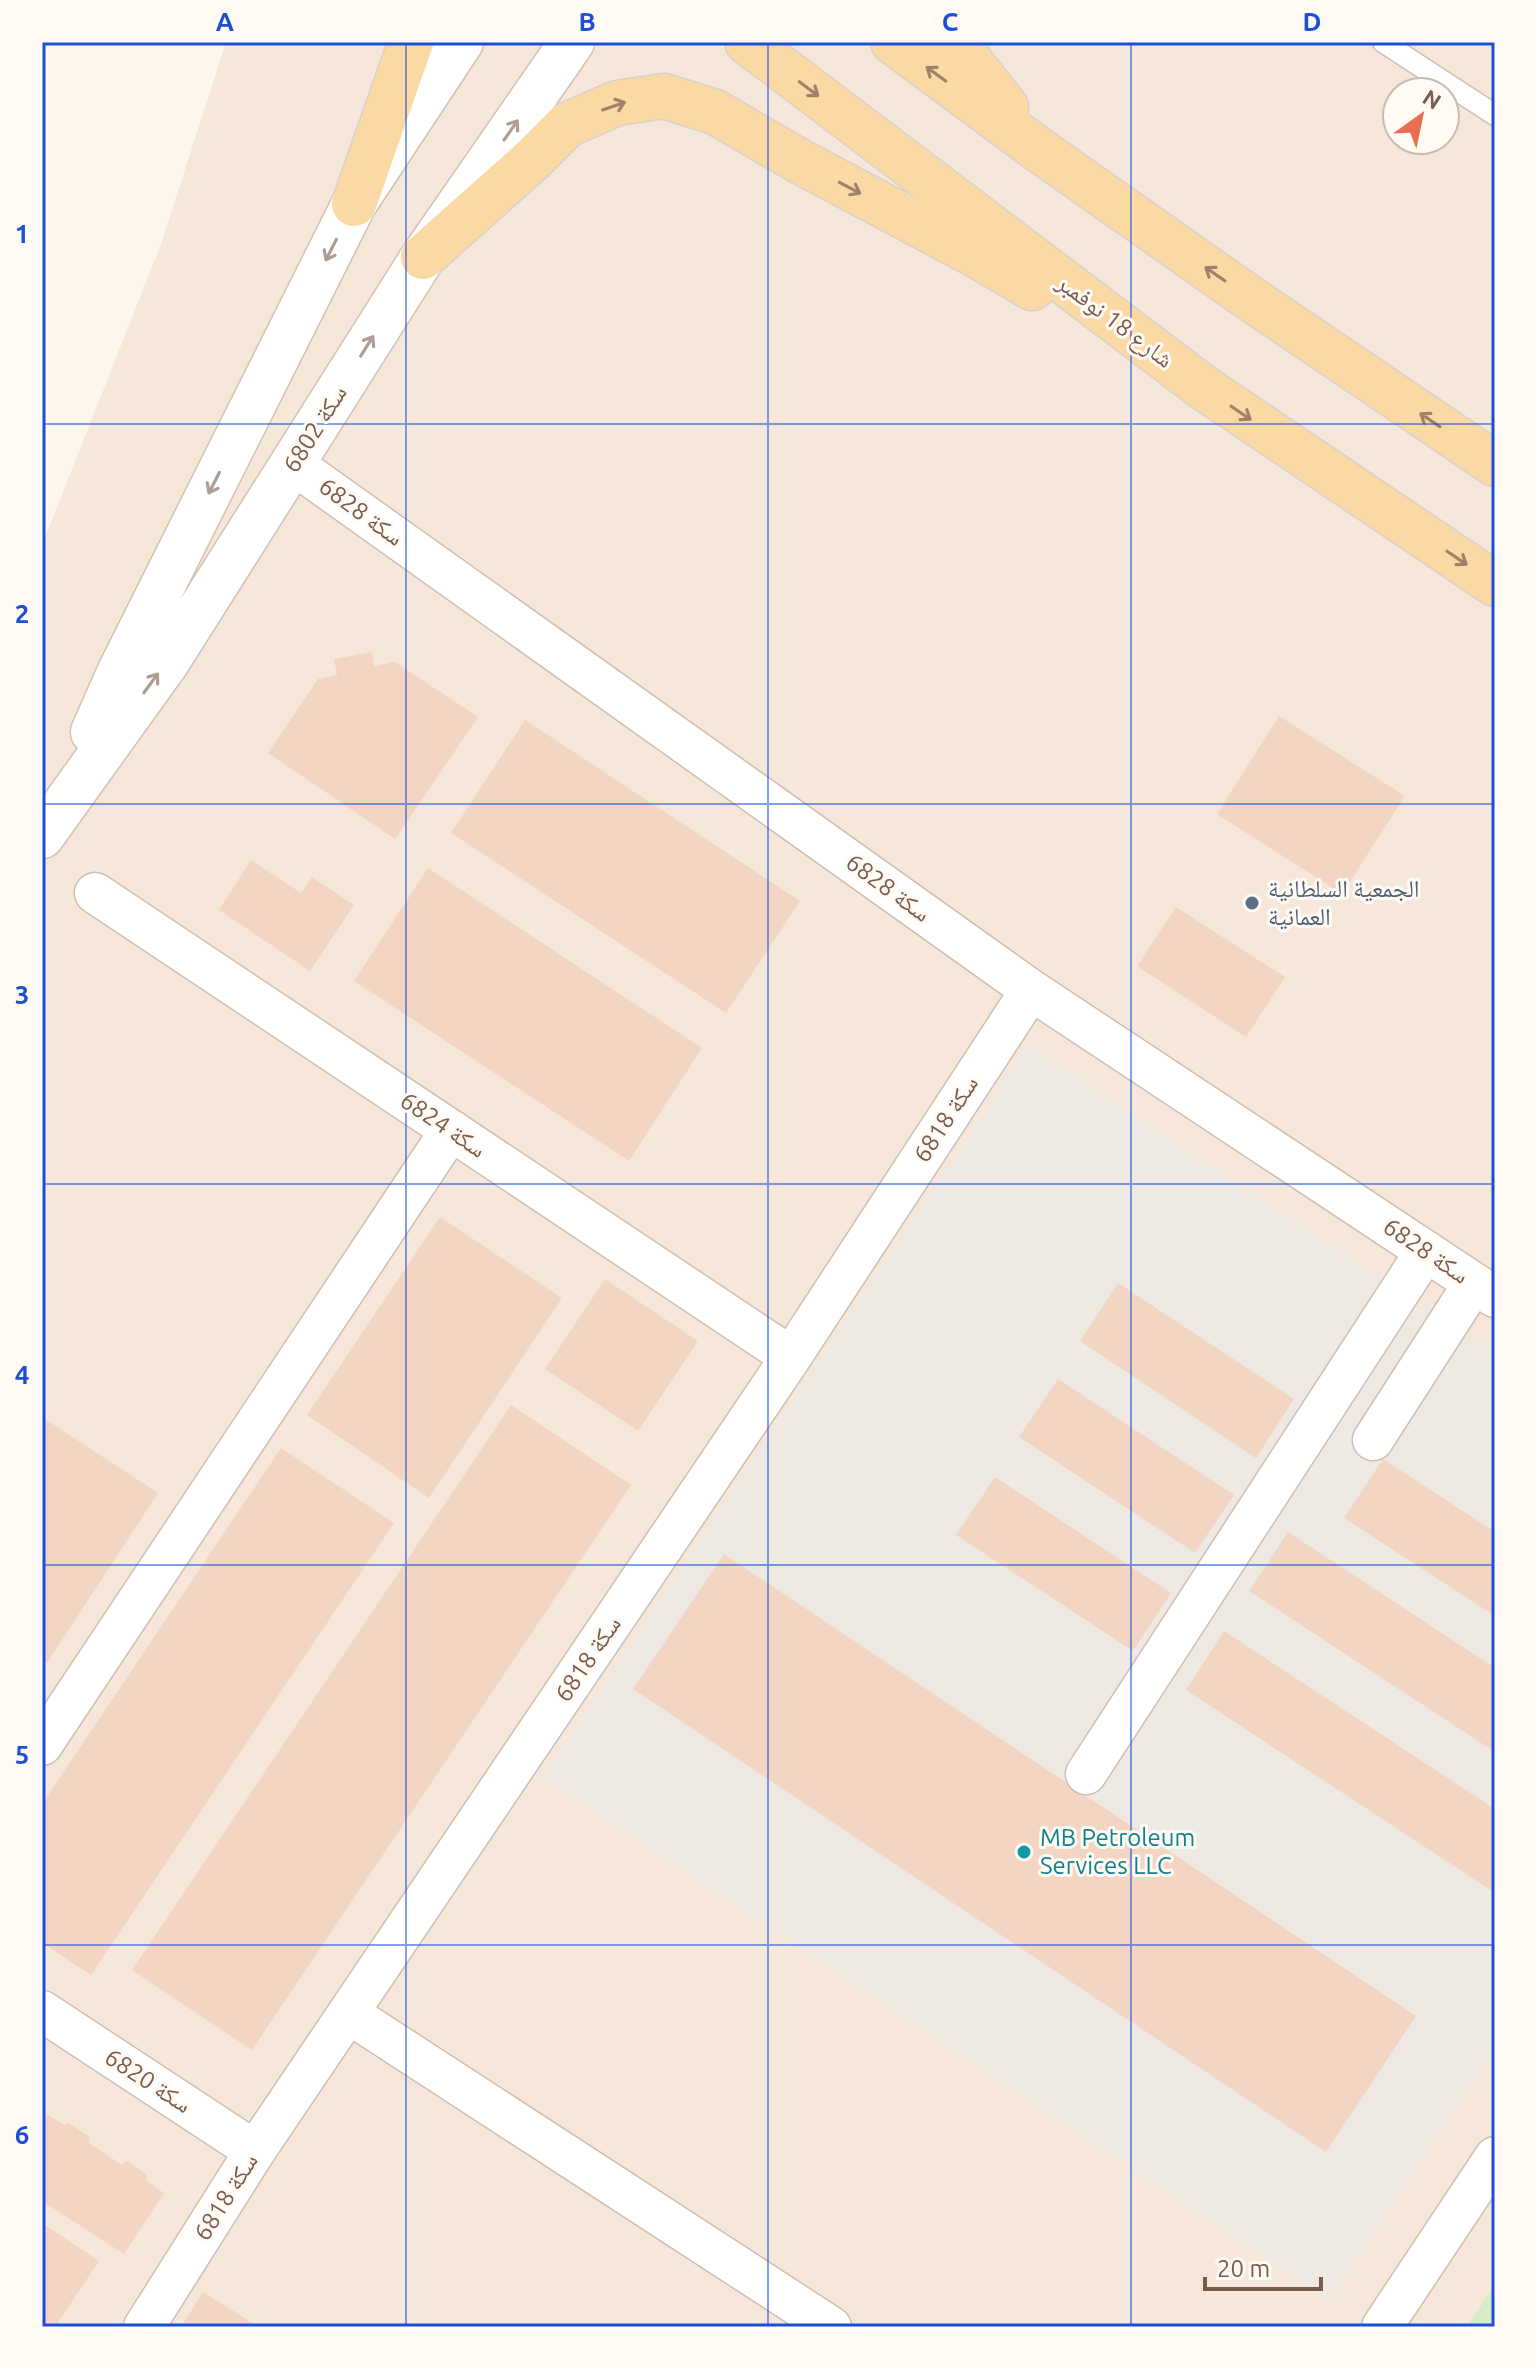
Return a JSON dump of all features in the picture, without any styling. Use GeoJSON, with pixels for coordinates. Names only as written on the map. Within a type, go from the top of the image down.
{"type":"FeatureCollection","features":[{"type":"Feature","properties":{"kind":"main road"},"geometry":{"type":"LineString","coordinates":[[354,204],[411,42]]}},
{"type":"Feature","properties":{"kind":"main road","name":"شارع 18 نوفمبر"},"geometry":{"type":"LineString","coordinates":[[747,42],[1204,388],[1495,584]]}},
{"type":"Feature","properties":{"kind":"main road"},"geometry":{"type":"LineString","coordinates":[[893,42],[1039,150],[1251,299],[1495,464]]}},
{"type":"Feature","properties":{"kind":"main road"},"geometry":{"type":"LineString","coordinates":[[955,42],[1039,150]]}},
{"type":"Feature","properties":{"kind":"main road"},"geometry":{"type":"LineString","coordinates":[[423,257],[567,125],[617,103],[664,96],[715,112],[801,162],[976,255],[1204,388]]}},
{"type":"Feature","properties":{"kind":"street","name":"سكة 6802"},"geometry":{"type":"LineString","coordinates":[[49,825],[120,671],[354,204],[461,42]]}},
{"type":"Feature","properties":{"kind":"street","name":"سكة 6802"},"geometry":{"type":"LineString","coordinates":[[49,825],[167,662],[423,257],[572,42]]}},
{"type":"Feature","properties":{"kind":"street","name":"سكة 6828"},"geometry":{"type":"LineString","coordinates":[[293,464],[1031,990],[1484,1290]]}},
{"type":"Feature","properties":{"kind":"street","name":"سكة 6824"},"geometry":{"type":"LineString","coordinates":[[95,893],[791,1357]]}},
{"type":"Feature","properties":{"kind":"street","name":"سكة 6818"},"geometry":{"type":"LineString","coordinates":[[144,2327],[255,2151],[791,1357],[1031,990]]}},
{"type":"Feature","properties":{"kind":"street"},"geometry":{"type":"LineString","coordinates":[[42,1745],[451,1130]]}},
{"type":"Feature","properties":{"kind":"street"},"geometry":{"type":"LineString","coordinates":[[1086,1774],[1426,1251]]}},
{"type":"Feature","properties":{"kind":"street"},"geometry":{"type":"LineString","coordinates":[[1373,1440],[1484,1290]]}},
{"type":"Feature","properties":{"kind":"street","name":"سكة 6820"},"geometry":{"type":"LineString","coordinates":[[42,2011],[255,2151]]}},
{"type":"Feature","properties":{"kind":"street"},"geometry":{"type":"LineString","coordinates":[[348,2013],[831,2327]]}},
{"type":"Feature","properties":{"kind":"street"},"geometry":{"type":"LineString","coordinates":[[1382,2327],[1495,2157]]}},
{"type":"Feature","properties":{"kind":"lane"},"geometry":{"type":"LineString","coordinates":[[1383,42],[1495,115]]}},
{"type":"Feature","properties":{"kind":"shaded area"},"geometry":{"type":"Polygon","coordinates":[[[226,42],[1495,42],[1495,2327],[42,2327],[42,545],[161,244],[226,42]]]}},
{"type":"Feature","properties":{"kind":"shaded area","name":"MB Petroleum Services LLC"},"geometry":{"type":"Polygon","coordinates":[[[1028,1045],[1495,1354],[1495,2049],[1330,2301],[542,1776],[1028,1045]]]}},
{"type":"Feature","properties":{"kind":"green space"},"geometry":{"type":"Polygon","coordinates":[[[1495,2285],[1495,2327],[1467,2327],[1495,2285]]]}},
{"type":"Feature","properties":{"kind":"building"},"geometry":{"type":"Polygon","coordinates":[[[372,652],[374,666],[395,662],[478,717],[395,839],[268,753],[318,679],[337,675],[334,659],[372,652]]]}},
{"type":"Feature","properties":{"kind":"building"},"geometry":{"type":"Polygon","coordinates":[[[1279,716],[1405,796],[1342,894],[1217,814],[1279,716]]]}},
{"type":"Feature","properties":{"kind":"building"},"geometry":{"type":"Polygon","coordinates":[[[525,720],[800,901],[726,1013],[451,833],[525,720]]]}},
{"type":"Feature","properties":{"kind":"building"},"geometry":{"type":"Polygon","coordinates":[[[251,860],[301,893],[312,877],[354,905],[310,971],[219,910],[251,860]]]}},
{"type":"Feature","properties":{"kind":"building"},"geometry":{"type":"Polygon","coordinates":[[[428,868],[702,1048],[629,1161],[354,981],[428,868]]]}},
{"type":"Feature","properties":{"kind":"building"},"geometry":{"type":"Polygon","coordinates":[[[1176,907],[1285,977],[1246,1037],[1137,966],[1176,907]]]}},
{"type":"Feature","properties":{"kind":"building"},"geometry":{"type":"Polygon","coordinates":[[[440,1217],[562,1298],[429,1498],[307,1415],[440,1217]]]}},
{"type":"Feature","properties":{"kind":"building"},"geometry":{"type":"Polygon","coordinates":[[[605,1279],[698,1341],[638,1431],[545,1369],[605,1279]]]}},
{"type":"Feature","properties":{"kind":"building"},"geometry":{"type":"Polygon","coordinates":[[[1118,1283],[1294,1399],[1256,1458],[1080,1341],[1118,1283]]]}},
{"type":"Feature","properties":{"kind":"building"},"geometry":{"type":"Polygon","coordinates":[[[1058,1379],[1234,1495],[1195,1553],[1019,1437],[1058,1379]]]}},
{"type":"Feature","properties":{"kind":"building"},"geometry":{"type":"Polygon","coordinates":[[[511,1405],[631,1485],[252,2050],[132,1970],[511,1405]]]}},
{"type":"Feature","properties":{"kind":"building"},"geometry":{"type":"Polygon","coordinates":[[[42,1417],[158,1493],[47,1663],[42,1660],[42,1417]]]}},
{"type":"Feature","properties":{"kind":"building"},"geometry":{"type":"Polygon","coordinates":[[[281,1448],[394,1523],[91,1975],[42,1943],[42,1804],[281,1448]]]}},
{"type":"Feature","properties":{"kind":"building"},"geometry":{"type":"Polygon","coordinates":[[[1383,1459],[1495,1532],[1495,1616],[1344,1518],[1383,1459]]]}},
{"type":"Feature","properties":{"kind":"building"},"geometry":{"type":"Polygon","coordinates":[[[995,1477],[1171,1593],[1133,1651],[956,1535],[995,1477]]]}},
{"type":"Feature","properties":{"kind":"building"},"geometry":{"type":"Polygon","coordinates":[[[1288,1532],[1495,1668],[1495,1752],[1249,1591],[1288,1532]]]}},
{"type":"Feature","properties":{"kind":"building","name":"MB Petroleum Services LLC"},"geometry":{"type":"Polygon","coordinates":[[[724,1554],[1416,2016],[1326,2152],[633,1689],[724,1554]]]}},
{"type":"Feature","properties":{"kind":"building"},"geometry":{"type":"Polygon","coordinates":[[[1224,1631],[1495,1809],[1495,1893],[1186,1690],[1224,1631]]]}},
{"type":"Feature","properties":{"kind":"building"},"geometry":{"type":"Polygon","coordinates":[[[47,2114],[64,2125],[69,2123],[90,2137],[89,2143],[122,2165],[127,2161],[146,2174],[147,2181],[164,2193],[124,2254],[42,2201],[42,2122],[47,2114]]]}},
{"type":"Feature","properties":{"kind":"building"},"geometry":{"type":"Polygon","coordinates":[[[42,2223],[99,2261],[55,2327],[42,2327],[42,2223]]]}},
{"type":"Feature","properties":{"kind":"building"},"geometry":{"type":"Polygon","coordinates":[[[203,2292],[259,2327],[181,2327],[203,2292]]]}},
{"type":"Feature","properties":{"kind":"place","name":"الجمعية السلطانية العمانية"},"geometry":{"type":"Point","coordinates":[1252,903]}},
{"type":"Feature","properties":{"kind":"place","name":"MB Petroleum Services LLC"},"geometry":{"type":"Point","coordinates":[1024,1852]}}]}
